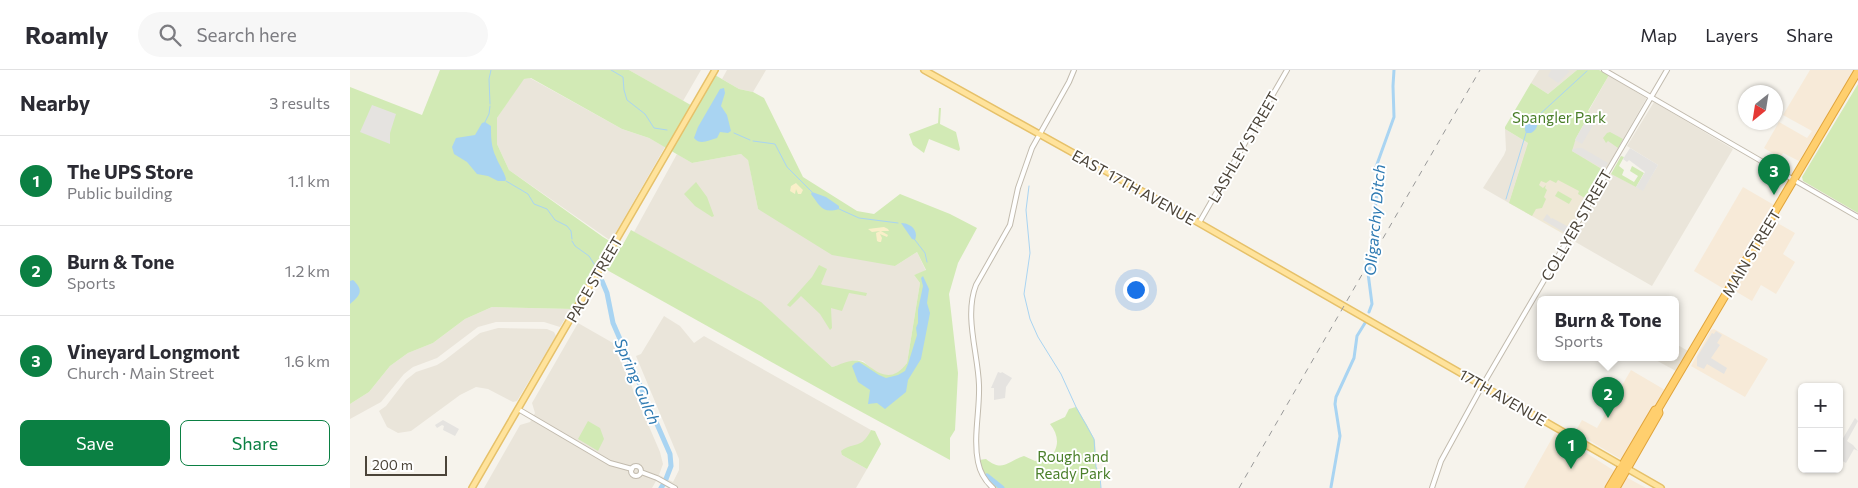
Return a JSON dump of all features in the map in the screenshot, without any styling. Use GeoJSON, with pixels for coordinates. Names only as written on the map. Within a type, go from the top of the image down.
{"type":"FeatureCollection","features":[{"type":"Feature","properties":{"kind":"highway","name":"MAIN STREET"},"geometry":{"type":"LineString","coordinates":[[1609,488],[1659,412],[1658,409],[1858,71]]}},
{"type":"Feature","properties":{"kind":"highway","name":"MAIN STREET"},"geometry":{"type":"LineString","coordinates":[[1616,488],[1624,467]]}},
{"type":"Feature","properties":{"kind":"main road","name":"PACE STREET"},"geometry":{"type":"LineString","coordinates":[[472,488],[715,70]]}},
{"type":"Feature","properties":{"kind":"main road","name":"EAST 17TH AVENUE"},"geometry":{"type":"LineString","coordinates":[[924,70],[1344,306]]}},
{"type":"Feature","properties":{"kind":"main road","name":"17TH AVENUE"},"geometry":{"type":"LineString","coordinates":[[1344,306],[1661,488]]}},
{"type":"Feature","properties":{"kind":"street"},"geometry":{"type":"LineString","coordinates":[[993,488],[982,474],[976,454],[979,384],[971,310],[972,295],[1010,225],[1018,188],[1039,134],[1074,70]]}},
{"type":"Feature","properties":{"kind":"street","name":"LASHLEY STREET"},"geometry":{"type":"LineString","coordinates":[[1198,223],[1287,70]]}},
{"type":"Feature","properties":{"kind":"street"},"geometry":{"type":"LineString","coordinates":[[1604,70],[1858,217]]}},
{"type":"Feature","properties":{"kind":"street","name":"COLLYER STREET"},"geometry":{"type":"LineString","coordinates":[[1432,488],[1441,461],[1482,386],[1667,70]]}},
{"type":"Feature","properties":{"kind":"street"},"geometry":{"type":"LineString","coordinates":[[518,409],[610,463],[632,469],[637,466],[640,467],[641,472],[675,488]]}},
{"type":"Feature","properties":{"kind":"shaded area"},"geometry":{"type":"Polygon","coordinates":[[[629,70],[701,70],[683,101],[629,70]]]}},
{"type":"Feature","properties":{"kind":"shaded area"},"geometry":{"type":"Polygon","coordinates":[[[727,70],[766,70],[753,92],[739,89],[722,79],[727,70]]]}},
{"type":"Feature","properties":{"kind":"shaded area"},"geometry":{"type":"Polygon","coordinates":[[[1539,70],[1577,70],[1548,94],[1531,83],[1539,70]]]}},
{"type":"Feature","properties":{"kind":"shaded area"},"geometry":{"type":"Polygon","coordinates":[[[1551,70],[1570,71],[1558,83],[1548,76],[1551,70]]]}},
{"type":"Feature","properties":{"kind":"shaded area"},"geometry":{"type":"Polygon","coordinates":[[[1810,70],[1854,70],[1799,161],[1783,153],[1780,158],[1764,148],[1774,130],[1783,130],[1783,124],[1807,138],[1812,131],[1783,115],[1810,70]]]}},
{"type":"Feature","properties":{"kind":"shaded area"},"geometry":{"type":"Polygon","coordinates":[[[1609,75],[1646,99],[1605,171],[1571,151],[1590,113],[1588,112],[1609,75]]]}},
{"type":"Feature","properties":{"kind":"shaded area"},"geometry":{"type":"Polygon","coordinates":[[[530,78],[622,129],[649,138],[665,147],[611,241],[509,170],[497,144],[497,118],[523,79],[530,78]]]}},
{"type":"Feature","properties":{"kind":"shaded area"},"geometry":{"type":"Polygon","coordinates":[[[1654,102],[1733,149],[1652,286],[1572,240],[1611,174],[1643,190],[1658,165],[1627,146],[1654,102]]]}},
{"type":"Feature","properties":{"kind":"shaded area"},"geometry":{"type":"Polygon","coordinates":[[[372,105],[396,114],[390,133],[390,144],[360,132],[372,105]]]}},
{"type":"Feature","properties":{"kind":"shaded area"},"geometry":{"type":"Polygon","coordinates":[[[1589,115],[1596,120],[1582,144],[1575,140],[1589,115]]]}},
{"type":"Feature","properties":{"kind":"shaded area"},"geometry":{"type":"Polygon","coordinates":[[[1505,129],[1528,143],[1509,203],[1483,188],[1506,150],[1505,129]]]}},
{"type":"Feature","properties":{"kind":"shaded area"},"geometry":{"type":"Polygon","coordinates":[[[1529,138],[1572,152],[1605,171],[1567,236],[1509,203],[1529,138]]]}},
{"type":"Feature","properties":{"kind":"shaded area"},"geometry":{"type":"Polygon","coordinates":[[[1582,148],[1608,163],[1604,169],[1572,151],[1582,148]]]}},
{"type":"Feature","properties":{"kind":"shaded area"},"geometry":{"type":"Polygon","coordinates":[[[1630,148],[1658,165],[1643,191],[1636,187],[1645,172],[1629,160],[1627,162],[1623,159],[1630,148]]]}},
{"type":"Feature","properties":{"kind":"shaded area"},"geometry":{"type":"Polygon","coordinates":[[[677,154],[692,163],[741,154],[748,159],[758,209],[895,266],[917,252],[926,271],[914,275],[920,283],[907,363],[900,373],[886,376],[874,371],[863,361],[856,360],[832,367],[761,303],[634,232],[677,154]]]}},
{"type":"Feature","properties":{"kind":"shaded area"},"geometry":{"type":"Polygon","coordinates":[[[1743,187],[1774,205],[1724,289],[1694,271],[1743,187]]]}},
{"type":"Feature","properties":{"kind":"shaded area"},"geometry":{"type":"Polygon","coordinates":[[[1547,214],[1551,219],[1569,227],[1565,233],[1543,220],[1547,214]]]}},
{"type":"Feature","properties":{"kind":"shaded area"},"geometry":{"type":"Polygon","coordinates":[[[1776,222],[1795,233],[1783,254],[1795,262],[1776,294],[1761,285],[1752,301],[1735,291],[1776,222]]]}},
{"type":"Feature","properties":{"kind":"shaded area"},"geometry":{"type":"Polygon","coordinates":[[[492,307],[571,309],[560,327],[544,322],[496,322],[478,327],[437,358],[413,367],[404,374],[381,402],[350,419],[350,404],[369,392],[390,366],[408,353],[433,343],[465,319],[492,307]]]}},
{"type":"Feature","properties":{"kind":"shaded area"},"geometry":{"type":"Polygon","coordinates":[[[664,316],[680,326],[694,343],[704,336],[871,430],[866,441],[842,455],[867,469],[856,488],[668,488],[656,481],[652,488],[484,488],[520,425],[530,422],[535,413],[532,403],[578,323],[613,343],[660,452],[663,464],[659,475],[673,482],[679,470],[679,459],[636,356],[641,354],[664,316]]]}},
{"type":"Feature","properties":{"kind":"shaded area"},"geometry":{"type":"Polygon","coordinates":[[[498,328],[547,329],[554,332],[556,336],[517,401],[513,402],[488,389],[476,387],[460,395],[411,431],[398,433],[387,427],[379,411],[386,406],[406,380],[416,372],[437,365],[445,360],[480,333],[498,328]]]}},
{"type":"Feature","properties":{"kind":"shaded area"},"geometry":{"type":"Polygon","coordinates":[[[1714,329],[1768,359],[1745,397],[1691,366],[1711,330],[1714,329]]]}},
{"type":"Feature","properties":{"kind":"shaded area"},"geometry":{"type":"Polygon","coordinates":[[[1716,331],[1722,335],[1717,343],[1720,345],[1711,358],[1727,368],[1724,374],[1707,364],[1704,369],[1697,366],[1697,357],[1712,333],[1714,334],[1716,331]]]}},
{"type":"Feature","properties":{"kind":"shaded area"},"geometry":{"type":"Polygon","coordinates":[[[1679,346],[1688,351],[1676,371],[1657,361],[1679,361],[1679,346]]]}},
{"type":"Feature","properties":{"kind":"shaded area"},"geometry":{"type":"Polygon","coordinates":[[[1631,370],[1665,390],[1624,461],[1575,432],[1582,420],[1597,428],[1631,370]]]}},
{"type":"Feature","properties":{"kind":"shaded area"},"geometry":{"type":"Polygon","coordinates":[[[998,372],[1002,372],[1012,378],[1006,387],[1005,398],[994,400],[994,388],[991,388],[998,372]]]}},
{"type":"Feature","properties":{"kind":"shaded area"},"geometry":{"type":"Polygon","coordinates":[[[1855,418],[1858,421],[1847,441],[1858,451],[1854,449],[1846,463],[1843,461],[1843,438],[1855,418]]]}},
{"type":"Feature","properties":{"kind":"shaded area"},"geometry":{"type":"Polygon","coordinates":[[[443,420],[459,429],[455,436],[443,430],[444,426],[442,425],[437,428],[435,425],[443,420]]]}},
{"type":"Feature","properties":{"kind":"shaded area"},"geometry":{"type":"Polygon","coordinates":[[[1555,433],[1613,470],[1646,488],[1524,488],[1555,433]]]}},
{"type":"Feature","properties":{"kind":"green space"},"geometry":{"type":"Polygon","coordinates":[[[440,70],[629,70],[696,108],[715,75],[739,89],[753,92],[764,98],[803,177],[857,211],[874,214],[900,194],[950,214],[977,228],[958,263],[949,294],[958,373],[955,430],[950,438],[950,460],[598,265],[573,309],[492,307],[465,319],[433,343],[408,353],[390,366],[369,392],[350,404],[350,87],[422,115],[440,70]],[[531,78],[524,79],[497,118],[497,144],[509,170],[603,237],[621,248],[631,230],[761,302],[832,367],[849,361],[859,361],[878,372],[892,375],[907,363],[920,283],[914,275],[926,270],[917,252],[895,266],[832,255],[758,209],[748,160],[741,154],[692,163],[649,138],[622,129],[531,78]]]}},
{"type":"Feature","properties":{"kind":"green space","name":"Spangler Park"},"geometry":{"type":"Polygon","coordinates":[[[1577,70],[1599,70],[1609,75],[1588,111],[1590,113],[1576,138],[1572,151],[1605,171],[1588,200],[1578,194],[1579,191],[1558,180],[1556,183],[1550,180],[1546,183],[1541,181],[1539,185],[1543,188],[1546,185],[1545,188],[1547,190],[1544,197],[1546,199],[1542,208],[1536,209],[1532,216],[1509,203],[1528,143],[1505,129],[1505,127],[1531,83],[1548,94],[1577,70]]]}},
{"type":"Feature","properties":{"kind":"green space"},"geometry":{"type":"Polygon","coordinates":[[[1858,84],[1858,213],[1803,181],[1802,177],[1858,84]]]}},
{"type":"Feature","properties":{"kind":"green space"},"geometry":{"type":"Polygon","coordinates":[[[939,108],[941,108],[940,124],[956,132],[960,149],[959,151],[929,139],[924,153],[913,145],[909,134],[938,123],[939,108]]]}},
{"type":"Feature","properties":{"kind":"green space"},"geometry":{"type":"Polygon","coordinates":[[[1610,132],[1623,139],[1618,148],[1608,141],[1606,143],[1603,138],[1610,132]]]}},
{"type":"Feature","properties":{"kind":"green space"},"geometry":{"type":"Polygon","coordinates":[[[1621,156],[1624,157],[1619,166],[1624,170],[1622,175],[1634,182],[1638,176],[1630,171],[1632,166],[1644,173],[1636,187],[1611,174],[1621,156]]]}},
{"type":"Feature","properties":{"kind":"green space"},"geometry":{"type":"Polygon","coordinates":[[[696,182],[707,197],[714,216],[712,217],[695,206],[684,194],[696,182]]]}},
{"type":"Feature","properties":{"kind":"green space"},"geometry":{"type":"Polygon","coordinates":[[[1558,191],[1572,199],[1569,204],[1555,196],[1558,191]]]}},
{"type":"Feature","properties":{"kind":"green space"},"geometry":{"type":"Polygon","coordinates":[[[819,265],[827,269],[821,284],[867,293],[866,296],[849,293],[842,311],[831,308],[832,328],[830,330],[820,314],[801,296],[790,307],[787,305],[812,277],[819,265]]]}},
{"type":"Feature","properties":{"kind":"green space","name":"Rough and Ready Park"},"geometry":{"type":"Polygon","coordinates":[[[1076,407],[1095,441],[1096,467],[1100,476],[1101,488],[996,488],[993,485],[985,475],[979,460],[986,459],[1001,466],[1024,456],[1035,461],[1049,458],[1057,446],[1057,437],[1050,424],[1065,417],[1069,409],[1076,407]]]}},
{"type":"Feature","properties":{"kind":"green space"},"geometry":{"type":"Polygon","coordinates":[[[588,421],[600,428],[604,439],[598,451],[578,439],[588,421]]]}},
{"type":"Feature","properties":{"kind":"green space"},"geometry":{"type":"Polygon","coordinates":[[[871,430],[875,431],[881,444],[867,469],[842,455],[841,451],[861,443],[871,430]]]}},
{"type":"Feature","properties":{"kind":"sand"},"geometry":{"type":"Polygon","coordinates":[[[796,183],[803,190],[801,194],[798,194],[796,189],[795,194],[790,191],[791,186],[796,183]]]}},
{"type":"Feature","properties":{"kind":"sand"},"geometry":{"type":"Polygon","coordinates":[[[884,227],[889,231],[881,231],[888,235],[887,237],[880,234],[881,242],[877,241],[876,233],[880,231],[872,232],[868,229],[884,227]]]}},
{"type":"Feature","properties":{"kind":"water"},"geometry":{"type":"Polygon","coordinates":[[[724,88],[725,93],[721,106],[727,115],[731,131],[728,133],[720,132],[717,138],[699,142],[694,138],[698,127],[720,89],[724,88]]]}},
{"type":"Feature","properties":{"kind":"water"},"geometry":{"type":"Polygon","coordinates":[[[1537,116],[1536,128],[1531,133],[1526,133],[1526,122],[1531,117],[1537,116]]]}},
{"type":"Feature","properties":{"kind":"water"},"geometry":{"type":"Polygon","coordinates":[[[485,122],[491,126],[493,149],[505,176],[505,181],[498,181],[488,176],[477,174],[467,162],[454,154],[452,147],[456,138],[475,135],[482,123],[485,122]]]}},
{"type":"Feature","properties":{"kind":"water"},"geometry":{"type":"Polygon","coordinates":[[[812,192],[826,197],[839,206],[839,209],[825,210],[811,194],[812,192]]]}},
{"type":"Feature","properties":{"kind":"water"},"geometry":{"type":"Polygon","coordinates":[[[901,223],[908,224],[915,230],[915,240],[912,239],[901,223]]]}},
{"type":"Feature","properties":{"kind":"water"},"geometry":{"type":"Polygon","coordinates":[[[923,276],[929,289],[927,303],[930,313],[921,359],[908,380],[906,392],[885,409],[877,403],[868,404],[870,390],[858,382],[852,366],[859,362],[886,378],[905,371],[917,335],[918,310],[923,286],[921,278],[923,276]]]}},
{"type":"Feature","properties":{"kind":"water"},"geometry":{"type":"Polygon","coordinates":[[[353,280],[360,290],[350,304],[350,281],[353,280]]]}},
{"type":"Feature","properties":{"kind":"waterway"},"geometry":{"type":"LineString","coordinates":[[490,104],[489,79],[491,70]]}},
{"type":"Feature","properties":{"kind":"waterway"},"geometry":{"type":"LineString","coordinates":[[611,70],[623,77],[627,100],[645,114],[654,128],[667,130]]}},
{"type":"Feature","properties":{"kind":"waterway","name":"Oligarchy Ditch"},"geometry":{"type":"LineString","coordinates":[[1369,312],[1372,304],[1368,273],[1374,257],[1371,253],[1378,181],[1376,167],[1394,117],[1394,70]]}},
{"type":"Feature","properties":{"kind":"waterway"},"geometry":{"type":"LineString","coordinates":[[1539,115],[1587,71]]}},
{"type":"Feature","properties":{"kind":"waterway"},"geometry":{"type":"LineString","coordinates":[[485,122],[490,106]]}},
{"type":"Feature","properties":{"kind":"waterway"},"geometry":{"type":"LineString","coordinates":[[734,133],[750,140]]}},
{"type":"Feature","properties":{"kind":"waterway"},"geometry":{"type":"LineString","coordinates":[[1506,199],[1526,133]]}},
{"type":"Feature","properties":{"kind":"waterway"},"geometry":{"type":"LineString","coordinates":[[753,141],[775,144],[787,167],[812,192]]}},
{"type":"Feature","properties":{"kind":"waterway"},"geometry":{"type":"LineString","coordinates":[[506,181],[528,194],[534,204],[547,209],[555,220],[567,226],[571,231],[572,239]]}},
{"type":"Feature","properties":{"kind":"waterway"},"geometry":{"type":"LineString","coordinates":[[1029,186],[1026,210],[1030,253],[1024,294],[1030,319],[1038,337],[1061,374],[1076,407],[1094,439],[1096,467],[1100,476],[1101,488]]}},
{"type":"Feature","properties":{"kind":"waterway"},"geometry":{"type":"LineString","coordinates":[[839,209],[859,218],[898,223]]}},
{"type":"Feature","properties":{"kind":"waterway"},"geometry":{"type":"LineString","coordinates":[[915,240],[925,253],[927,262]]}},
{"type":"Feature","properties":{"kind":"waterway"},"geometry":{"type":"LineString","coordinates":[[572,241],[575,246],[589,256],[596,267]]}},
{"type":"Feature","properties":{"kind":"waterway","name":"Spring Gulch"},"geometry":{"type":"LineString","coordinates":[[602,281],[607,293],[613,323],[670,454],[671,466],[666,479]]}},
{"type":"Feature","properties":{"kind":"waterway","name":"Oligarchy Ditch"},"geometry":{"type":"LineString","coordinates":[[1331,487],[1340,436],[1335,404],[1336,397],[1354,358],[1357,336],[1365,323]]}},
{"type":"Feature","properties":{"kind":"waterway"},"geometry":{"type":"LineString","coordinates":[[987,476],[1002,488]]}},
{"type":"Feature","properties":{"kind":"railway"},"geometry":{"type":"LineString","coordinates":[[1239,488],[1480,70]]}},
{"type":"Feature","properties":{"kind":"place","name":"Vineyard Longmont"},"geometry":{"type":"Point","coordinates":[1774,195]}},
{"type":"Feature","properties":{"kind":"place","name":"Burn & Tone"},"geometry":{"type":"Point","coordinates":[1608,418]}},
{"type":"Feature","properties":{"kind":"place","name":"The UPS Store"},"geometry":{"type":"Point","coordinates":[1571,469]}}]}
